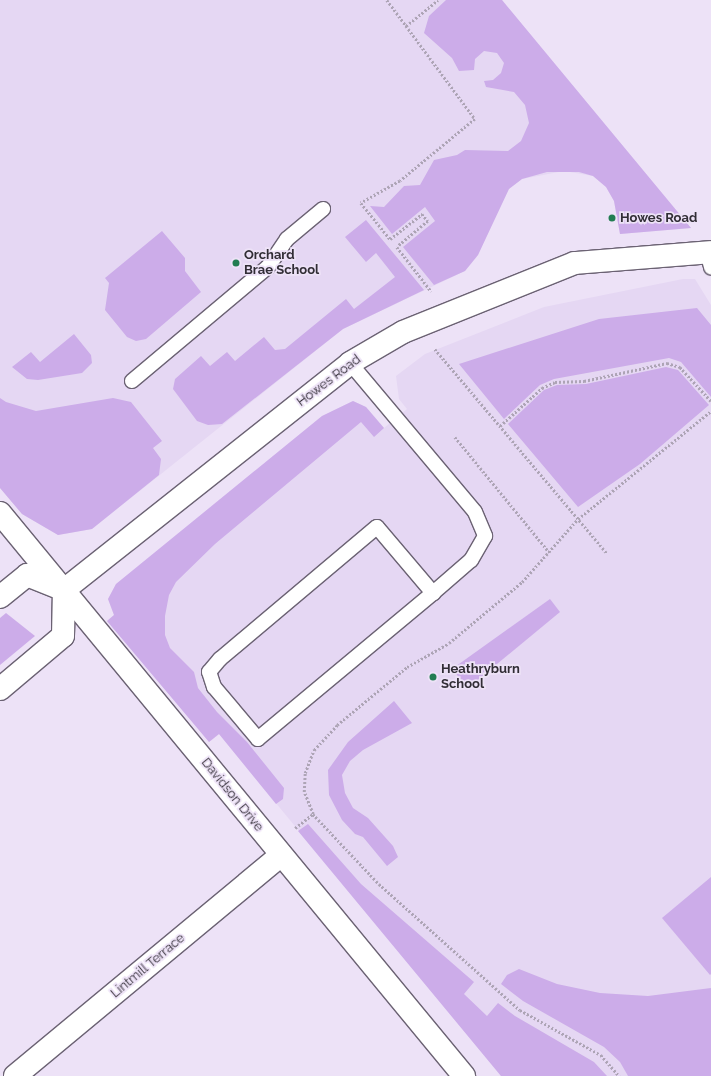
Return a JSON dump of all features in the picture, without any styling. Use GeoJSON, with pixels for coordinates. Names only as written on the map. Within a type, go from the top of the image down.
{"type":"FeatureCollection","features":[{"type":"Feature","properties":{"kind":"street","name":"Howes Road"},"geometry":{"type":"LineString","coordinates":[[64,590],[350,363],[417,326],[575,263],[710,257]]}},
{"type":"Feature","properties":{"kind":"street","name":"Davidson Drive"},"geometry":{"type":"LineString","coordinates":[[0,513],[464,1076]]}},
{"type":"Feature","properties":{"kind":"street"},"geometry":{"type":"LineString","coordinates":[[0,596],[27,575],[64,590],[63,636],[0,689]]}},
{"type":"Feature","properties":{"kind":"street","name":"Lintmill Terrace"},"geometry":{"type":"LineString","coordinates":[[15,1076],[277,850]]}},
{"type":"Feature","properties":{"kind":"lane"},"geometry":{"type":"LineString","coordinates":[[132,381],[268,267],[287,239],[323,209]]}},
{"type":"Feature","properties":{"kind":"lane"},"geometry":{"type":"LineString","coordinates":[[350,363],[475,512],[485,536],[471,560],[433,593],[258,739],[214,686],[209,672],[220,659],[377,526],[433,593]]}},
{"type":"Feature","properties":{"kind":"path"},"geometry":{"type":"LineString","coordinates":[[388,0],[475,119],[400,181],[361,202],[390,239],[422,214],[428,221],[397,247],[449,313]]}},
{"type":"Feature","properties":{"kind":"path"},"geometry":{"type":"LineString","coordinates":[[406,26],[438,0]]}},
{"type":"Feature","properties":{"kind":"path"},"geometry":{"type":"LineString","coordinates":[[417,326],[607,553]]}},
{"type":"Feature","properties":{"kind":"path"},"geometry":{"type":"LineString","coordinates":[[500,426],[542,388],[555,382],[584,381],[666,362],[680,367],[711,401]]}},
{"type":"Feature","properties":{"kind":"path"},"geometry":{"type":"LineString","coordinates":[[619,1076],[601,1056],[520,1010],[379,884],[313,814],[304,792],[305,773],[314,750],[337,725],[407,667],[449,643],[522,582],[578,519],[711,411]]}},
{"type":"Feature","properties":{"kind":"path"},"geometry":{"type":"LineString","coordinates":[[455,437],[549,552]]}},
{"type":"Feature","properties":{"kind":"path"},"geometry":{"type":"LineString","coordinates":[[277,850],[313,814]]}},
{"type":"Feature","properties":{"kind":"shaded area","name":"Orchard Brae School"},"geometry":{"type":"Polygon","coordinates":[[[0,0],[502,0],[691,228],[620,234],[614,201],[606,187],[593,176],[564,171],[522,179],[508,189],[478,255],[465,271],[343,329],[92,529],[58,535],[22,514],[0,488],[0,0]]]}},
{"type":"Feature","properties":{"kind":"shaded area"},"geometry":{"type":"Polygon","coordinates":[[[446,0],[502,0],[691,228],[620,234],[614,201],[606,187],[593,176],[579,172],[547,172],[522,179],[509,189],[478,255],[465,271],[434,285],[403,247],[435,221],[425,207],[392,234],[370,206],[384,207],[404,186],[420,185],[434,160],[457,155],[465,150],[508,151],[521,141],[529,123],[525,105],[514,92],[486,87],[484,81],[493,80],[501,73],[504,63],[497,53],[484,51],[475,59],[474,70],[459,71],[452,58],[424,33],[429,16],[446,0]]]}},
{"type":"Feature","properties":{"kind":"shaded area"},"geometry":{"type":"Polygon","coordinates":[[[366,220],[424,290],[343,329],[222,424],[208,425],[197,421],[173,389],[175,379],[201,356],[210,366],[227,352],[235,361],[264,337],[275,350],[285,349],[346,299],[354,309],[395,277],[376,253],[366,262],[345,237],[366,220]]]}},
{"type":"Feature","properties":{"kind":"shaded area"},"geometry":{"type":"Polygon","coordinates":[[[162,231],[185,258],[185,271],[201,292],[146,339],[136,341],[127,337],[105,310],[109,283],[105,278],[162,231]]]}},
{"type":"Feature","properties":{"kind":"shaded area","name":"Heathryburn School"},"geometry":{"type":"Polygon","coordinates":[[[683,279],[695,279],[711,305],[711,1076],[501,1076],[219,734],[209,742],[107,621],[114,615],[108,599],[116,584],[322,416],[353,401],[366,407],[384,428],[407,409],[399,399],[396,376],[425,354],[544,307],[683,279]]]}},
{"type":"Feature","properties":{"kind":"shaded area"},"geometry":{"type":"Polygon","coordinates":[[[697,308],[711,325],[711,397],[681,362],[669,358],[554,379],[540,385],[504,419],[459,364],[599,319],[697,308]]]}},
{"type":"Feature","properties":{"kind":"shaded area"},"geometry":{"type":"Polygon","coordinates":[[[74,334],[91,355],[92,363],[82,373],[38,380],[27,379],[12,367],[31,352],[40,362],[74,334]]]}},
{"type":"Feature","properties":{"kind":"shaded area"},"geometry":{"type":"Polygon","coordinates":[[[666,367],[678,370],[709,405],[640,464],[578,507],[508,424],[544,390],[557,385],[586,384],[666,367]]]}},
{"type":"Feature","properties":{"kind":"shaded area"},"geometry":{"type":"Polygon","coordinates":[[[0,398],[6,402],[36,411],[113,398],[131,402],[162,441],[153,448],[161,459],[159,475],[92,529],[58,535],[22,514],[0,488],[0,398]]]}},
{"type":"Feature","properties":{"kind":"shaded area"},"geometry":{"type":"Polygon","coordinates":[[[353,401],[366,407],[384,428],[374,437],[361,422],[215,544],[176,582],[169,595],[165,616],[165,635],[170,648],[194,672],[198,688],[217,712],[247,742],[284,788],[283,799],[276,804],[219,734],[209,742],[107,621],[114,615],[108,599],[116,584],[322,416],[353,401]]]}},
{"type":"Feature","properties":{"kind":"shaded area"},"geometry":{"type":"Polygon","coordinates":[[[550,599],[560,612],[468,688],[452,669],[550,599]]]}},
{"type":"Feature","properties":{"kind":"shaded area"},"geometry":{"type":"Polygon","coordinates":[[[6,613],[35,636],[0,665],[0,618],[6,613]]]}},
{"type":"Feature","properties":{"kind":"shaded area"},"geometry":{"type":"Polygon","coordinates":[[[394,701],[412,723],[363,750],[350,761],[342,775],[345,793],[353,808],[368,818],[393,846],[398,857],[387,866],[363,837],[355,834],[342,820],[329,795],[328,770],[348,742],[394,701]]]}},
{"type":"Feature","properties":{"kind":"shaded area"},"geometry":{"type":"Polygon","coordinates":[[[308,824],[361,884],[474,982],[464,994],[487,1016],[498,1003],[515,1016],[594,1062],[607,1076],[501,1076],[298,831],[308,824]]]}},
{"type":"Feature","properties":{"kind":"shaded area"},"geometry":{"type":"Polygon","coordinates":[[[711,877],[711,974],[710,975],[662,918],[711,877]]]}},
{"type":"Feature","properties":{"kind":"shaded area"},"geometry":{"type":"Polygon","coordinates":[[[519,969],[557,984],[600,993],[648,996],[711,988],[711,1076],[628,1076],[620,1062],[604,1047],[523,1001],[501,984],[507,975],[519,969]]]}},
{"type":"Feature","properties":{"kind":"place","name":"Howes Road"},"geometry":{"type":"Point","coordinates":[612,218]}},
{"type":"Feature","properties":{"kind":"place","name":"Orchard Brae School"},"geometry":{"type":"Point","coordinates":[236,263]}},
{"type":"Feature","properties":{"kind":"place","name":"Heathryburn School"},"geometry":{"type":"Point","coordinates":[433,677]}}]}
